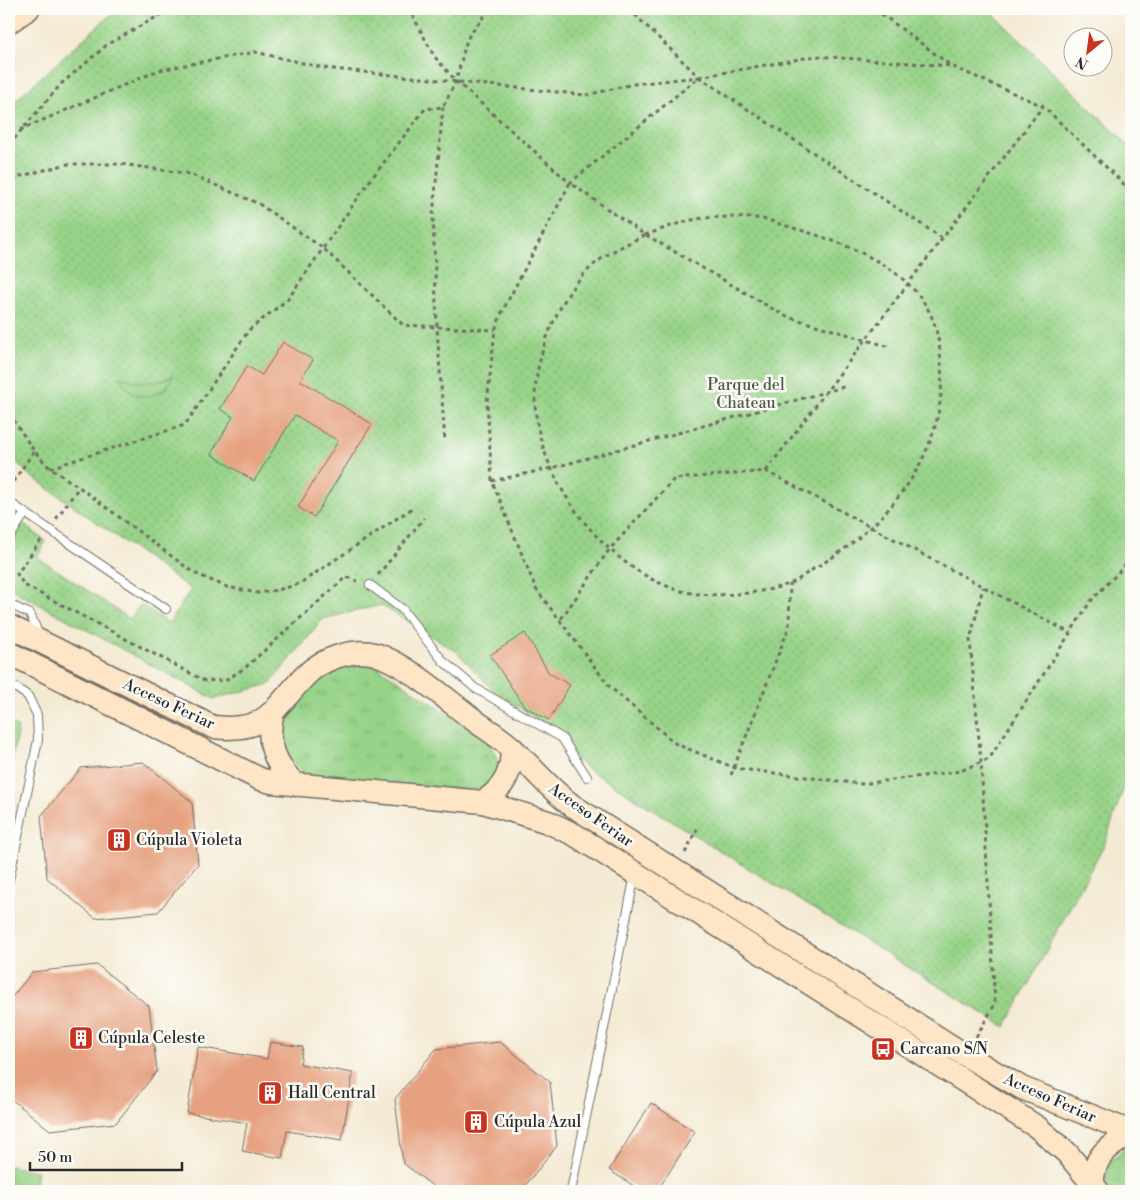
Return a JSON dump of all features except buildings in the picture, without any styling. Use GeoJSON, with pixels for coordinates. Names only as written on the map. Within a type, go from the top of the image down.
{"type":"FeatureCollection","features":[{"type":"Feature","properties":{"kind":"main road"},"geometry":{"type":"LineString","coordinates":[[9,22],[28,9]]}},
{"type":"Feature","properties":{"kind":"main road","name":"Acceso Feriar"},"geometry":{"type":"LineString","coordinates":[[9,626],[212,727],[244,727],[272,716],[310,671],[324,662],[342,656],[366,652],[377,655],[423,682],[512,748],[544,782],[573,806],[965,1055],[1022,1088],[1131,1133]]}},
{"type":"Feature","properties":{"kind":"main road","name":"Acceso Feriar"},"geometry":{"type":"LineString","coordinates":[[9,653],[260,779],[296,785],[483,802],[548,822],[575,836],[1037,1127],[1067,1153],[1095,1188]]}},
{"type":"Feature","properties":{"kind":"main road"},"geometry":{"type":"LineString","coordinates":[[272,716],[269,726],[274,755],[282,772],[296,785]]}},
{"type":"Feature","properties":{"kind":"main road"},"geometry":{"type":"LineString","coordinates":[[483,802],[501,787],[508,777],[512,765],[512,748]]}},
{"type":"Feature","properties":{"kind":"main road"},"geometry":{"type":"LineString","coordinates":[[1095,1188],[1094,1168],[1100,1156],[1114,1143],[1131,1133]]}},
{"type":"Feature","properties":{"kind":"lane"},"geometry":{"type":"LineString","coordinates":[[9,502],[166,609]]}},
{"type":"Feature","properties":{"kind":"lane"},"geometry":{"type":"LineString","coordinates":[[9,538],[25,513]]}},
{"type":"Feature","properties":{"kind":"lane"},"geometry":{"type":"LineString","coordinates":[[370,585],[402,609],[443,662],[475,688],[562,738],[587,777]]}},
{"type":"Feature","properties":{"kind":"lane"},"geometry":{"type":"LineString","coordinates":[[9,604],[30,614],[43,643]]}},
{"type":"Feature","properties":{"kind":"lane"},"geometry":{"type":"LineString","coordinates":[[9,682],[28,696],[38,716],[38,740],[9,880]]}},
{"type":"Feature","properties":{"kind":"lane"},"geometry":{"type":"LineString","coordinates":[[571,1191],[635,874]]}},
{"type":"Feature","properties":{"kind":"path"},"geometry":{"type":"LineString","coordinates":[[9,145],[61,84],[108,44],[171,9]]}},
{"type":"Feature","properties":{"kind":"path"},"geometry":{"type":"LineString","coordinates":[[407,9],[412,14],[434,56],[456,81],[570,183],[645,235],[785,316],[887,346]]}},
{"type":"Feature","properties":{"kind":"path"},"geometry":{"type":"LineString","coordinates":[[446,442],[437,328],[433,216],[442,107],[456,81],[467,39],[489,9]]}},
{"type":"Feature","properties":{"kind":"path"},"geometry":{"type":"LineString","coordinates":[[629,9],[699,77],[942,238]]}},
{"type":"Feature","properties":{"kind":"path"},"geometry":{"type":"LineString","coordinates":[[875,9],[951,66],[1043,106],[1131,191]]}},
{"type":"Feature","properties":{"kind":"path"},"geometry":{"type":"LineString","coordinates":[[20,130],[159,70],[255,52],[324,68],[586,94],[634,84],[699,77],[816,56],[951,66]]}},
{"type":"Feature","properties":{"kind":"path"},"geometry":{"type":"LineString","coordinates":[[699,77],[570,183],[502,310],[495,330],[487,402],[492,481],[536,589],[610,687],[676,744],[735,768],[862,784],[960,771],[990,759],[1090,602],[1131,559]]}},
{"type":"Feature","properties":{"kind":"path"},"geometry":{"type":"LineString","coordinates":[[766,471],[1043,106]]}},
{"type":"Feature","properties":{"kind":"path"},"geometry":{"type":"LineString","coordinates":[[50,468],[185,426],[213,379],[249,330],[288,299],[371,179],[425,109],[442,107]]}},
{"type":"Feature","properties":{"kind":"path"},"geometry":{"type":"LineString","coordinates":[[9,188],[17,177],[68,164],[121,164],[190,174],[259,204],[324,249],[402,325],[495,330]]}},
{"type":"Feature","properties":{"kind":"path"},"geometry":{"type":"LineString","coordinates":[[757,218],[827,238],[878,262],[908,284],[926,306],[940,344],[943,386],[934,431],[916,474],[892,506],[871,528],[844,551],[790,584],[728,596],[685,592],[641,573],[609,550],[585,523],[564,492],[542,444],[535,399],[542,349],[560,306],[587,271],[615,249],[645,235],[694,220],[757,218]]}},
{"type":"Feature","properties":{"kind":"path"},"geometry":{"type":"LineString","coordinates":[[492,481],[552,468],[847,386]]}},
{"type":"Feature","properties":{"kind":"path"},"geometry":{"type":"LineString","coordinates":[[9,413],[34,451],[50,468],[80,487],[194,573],[227,586],[257,593],[299,584],[414,507]]}},
{"type":"Feature","properties":{"kind":"path"},"geometry":{"type":"LineString","coordinates":[[9,488],[34,451]]}},
{"type":"Feature","properties":{"kind":"path"},"geometry":{"type":"LineString","coordinates":[[560,619],[609,550],[674,479],[766,471],[1070,633]]}},
{"type":"Feature","properties":{"kind":"path"},"geometry":{"type":"LineString","coordinates":[[80,487],[17,574],[24,586],[205,681],[226,680],[245,668],[346,577],[370,585],[424,518]]}},
{"type":"Feature","properties":{"kind":"path"},"geometry":{"type":"LineString","coordinates":[[731,775],[790,627],[790,584]]}},
{"type":"Feature","properties":{"kind":"path"},"geometry":{"type":"LineString","coordinates":[[965,1055],[995,1004],[981,762],[970,640],[982,587]]}},
{"type":"Feature","properties":{"kind":"green space","name":"Parque del Chateau"},"geometry":{"type":"Polygon","coordinates":[[[122,9],[988,9],[1131,148],[1131,766],[1105,843],[1005,1027],[586,768],[542,722],[493,690],[456,651],[381,605],[323,619],[270,684],[214,699],[9,588],[9,513],[46,541],[37,557],[130,619],[139,606],[143,606],[169,623],[191,589],[28,474],[9,454],[9,106],[108,17],[122,9]]]}},
{"type":"Feature","properties":{"kind":"green space"},"geometry":{"type":"Polygon","coordinates":[[[174,375],[166,388],[150,397],[132,394],[119,377],[147,383],[167,379],[174,375]]]}},
{"type":"Feature","properties":{"kind":"green space"},"geometry":{"type":"Polygon","coordinates":[[[355,661],[372,663],[488,741],[496,756],[498,768],[496,774],[487,785],[479,790],[336,780],[304,773],[291,761],[286,744],[286,727],[292,704],[328,669],[355,661]]]}},
{"type":"Feature","properties":{"kind":"green space"},"geometry":{"type":"Polygon","coordinates":[[[9,722],[18,728],[9,775],[9,722]]]}},
{"type":"Feature","properties":{"kind":"green space"},"geometry":{"type":"Polygon","coordinates":[[[1131,1148],[1131,1191],[1110,1191],[1106,1177],[1107,1170],[1118,1153],[1131,1148]]]}},
{"type":"Feature","properties":{"kind":"green space"},"geometry":{"type":"Polygon","coordinates":[[[9,1166],[37,1171],[34,1191],[9,1191],[9,1166]]]}},
{"type":"Feature","properties":{"kind":"place","name":"Cúpula Violeta"},"geometry":{"type":"Point","coordinates":[119,840]}},
{"type":"Feature","properties":{"kind":"place","name":"Cúpula Celeste"},"geometry":{"type":"Point","coordinates":[81,1038]}},
{"type":"Feature","properties":{"kind":"place","name":"Carcano S/N"},"geometry":{"type":"Point","coordinates":[883,1049]}},
{"type":"Feature","properties":{"kind":"place","name":"Hall Central"},"geometry":{"type":"Point","coordinates":[270,1093]}},
{"type":"Feature","properties":{"kind":"place","name":"Cúpula Azul"},"geometry":{"type":"Point","coordinates":[476,1122]}}]}
